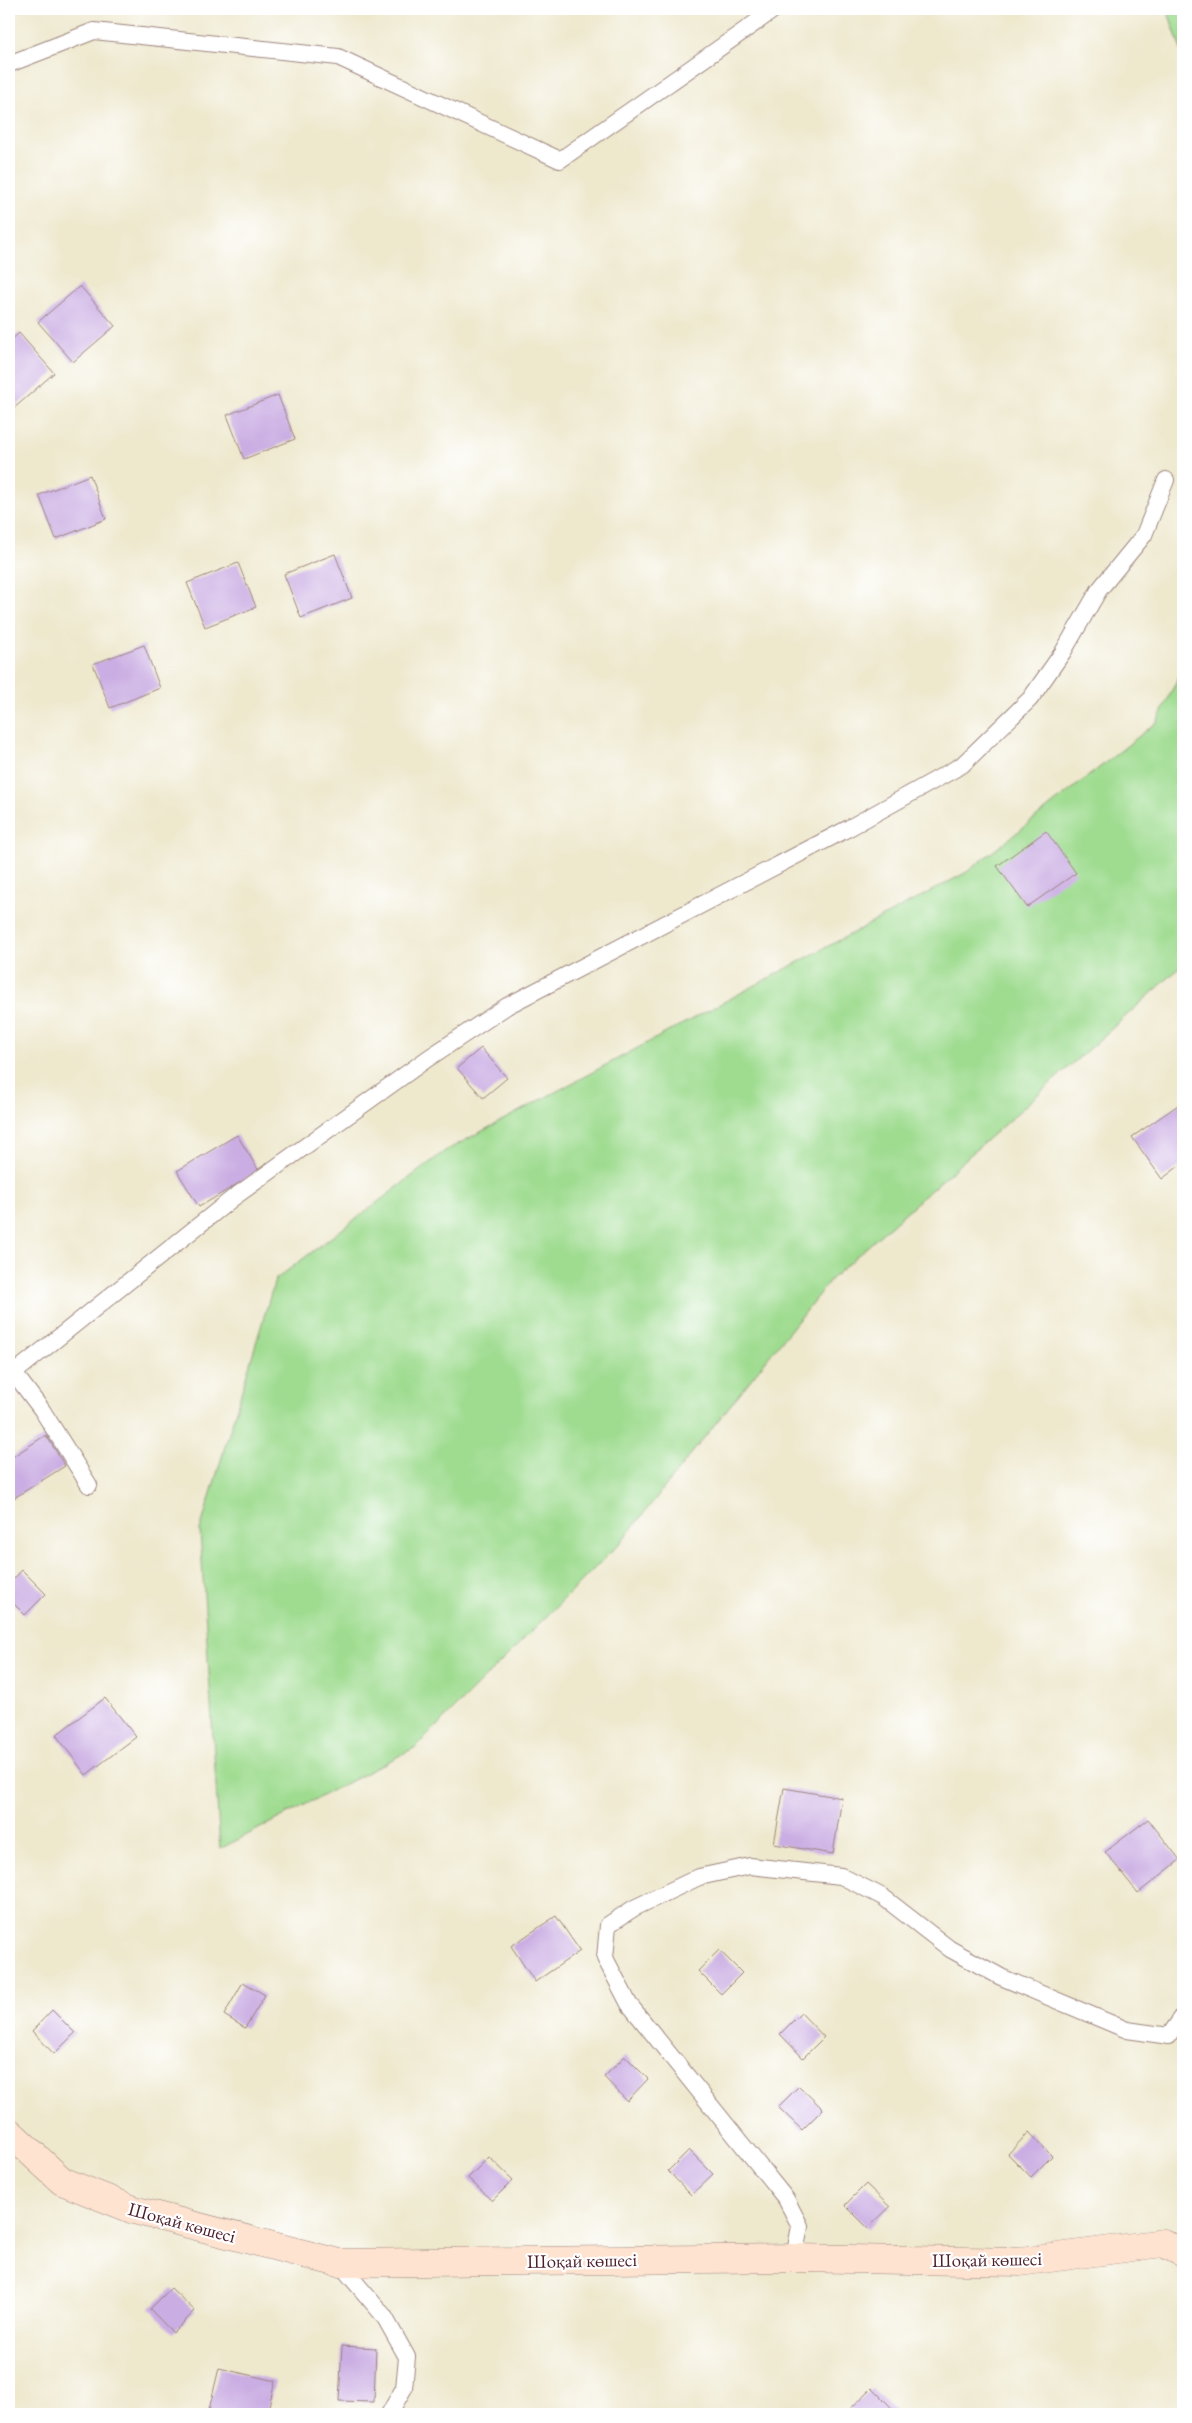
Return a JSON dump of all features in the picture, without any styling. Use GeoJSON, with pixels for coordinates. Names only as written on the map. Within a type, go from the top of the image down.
{"type":"FeatureCollection","features":[{"type":"Feature","properties":{"kind":"street","name":"Шоқай көшесі"},"geometry":{"type":"LineString","coordinates":[[9,2132],[62,2182],[125,2207],[339,2263],[794,2258],[1020,2262],[1163,2243],[1183,2252]]}},
{"type":"Feature","properties":{"kind":"lane"},"geometry":{"type":"LineString","coordinates":[[9,64],[94,31],[338,57],[560,160],[775,9]]}},
{"type":"Feature","properties":{"kind":"lane"},"geometry":{"type":"LineString","coordinates":[[89,1485],[42,1410],[11,1375],[233,1198],[427,1059],[507,1006],[849,828],[962,766],[1030,699],[1063,652],[1099,590],[1144,535],[1166,480]]}},
{"type":"Feature","properties":{"kind":"lane"},"geometry":{"type":"LineString","coordinates":[[794,2258],[800,2226],[786,2199],[630,2004],[606,1958],[608,1925],[634,1908],[699,1877],[750,1866],[841,1876],[884,1897],[950,1949],[992,1973],[1128,2030],[1169,2036],[1183,2016]]}},
{"type":"Feature","properties":{"kind":"lane"},"geometry":{"type":"LineString","coordinates":[[339,2263],[384,2316],[407,2357],[404,2388],[389,2414]]}},
{"type":"Feature","properties":{"kind":"green space"},"geometry":{"type":"Polygon","coordinates":[[[1167,9],[1183,9],[1183,56],[1167,9]]]}},
{"type":"Feature","properties":{"kind":"green space"},"geometry":{"type":"Polygon","coordinates":[[[1183,667],[1183,965],[831,1279],[620,1543],[416,1747],[220,1849],[200,1530],[275,1280],[445,1151],[967,872],[1157,722],[1183,667]]]}},
{"type":"Feature","properties":{"kind":"building"},"geometry":{"type":"Polygon","coordinates":[[[80,286],[115,326],[73,362],[38,322],[80,286]]]}},
{"type":"Feature","properties":{"kind":"building"},"geometry":{"type":"Polygon","coordinates":[[[19,333],[54,373],[12,410],[9,406],[9,342],[19,333]]]}},
{"type":"Feature","properties":{"kind":"building"},"geometry":{"type":"Polygon","coordinates":[[[278,395],[295,439],[244,459],[227,415],[278,395]]]}},
{"type":"Feature","properties":{"kind":"building"},"geometry":{"type":"Polygon","coordinates":[[[90,475],[106,519],[56,539],[39,495],[90,475]]]}},
{"type":"Feature","properties":{"kind":"building"},"geometry":{"type":"Polygon","coordinates":[[[335,554],[352,598],[301,618],[284,574],[335,554]]]}},
{"type":"Feature","properties":{"kind":"building"},"geometry":{"type":"Polygon","coordinates":[[[238,563],[256,607],[205,627],[187,583],[238,563]]]}},
{"type":"Feature","properties":{"kind":"building"},"geometry":{"type":"Polygon","coordinates":[[[144,645],[160,688],[110,708],[93,664],[144,645]]]}},
{"type":"Feature","properties":{"kind":"building"},"geometry":{"type":"Polygon","coordinates":[[[1046,831],[1076,873],[1027,907],[997,866],[1046,831]]]}},
{"type":"Feature","properties":{"kind":"building"},"geometry":{"type":"Polygon","coordinates":[[[481,1048],[507,1078],[483,1098],[457,1068],[481,1048]]]}},
{"type":"Feature","properties":{"kind":"building"},"geometry":{"type":"Polygon","coordinates":[[[1181,1103],[1183,1106],[1183,1163],[1162,1179],[1132,1137],[1181,1103]]]}},
{"type":"Feature","properties":{"kind":"building"},"geometry":{"type":"Polygon","coordinates":[[[237,1135],[259,1171],[199,1207],[177,1171],[237,1135]]]}},
{"type":"Feature","properties":{"kind":"building"},"geometry":{"type":"Polygon","coordinates":[[[46,1435],[65,1466],[14,1498],[9,1489],[9,1459],[46,1435]]]}},
{"type":"Feature","properties":{"kind":"building"},"geometry":{"type":"Polygon","coordinates":[[[22,1570],[46,1594],[25,1615],[9,1599],[9,1584],[22,1570]]]}},
{"type":"Feature","properties":{"kind":"building"},"geometry":{"type":"Polygon","coordinates":[[[105,1698],[136,1737],[86,1775],[56,1735],[105,1698]]]}},
{"type":"Feature","properties":{"kind":"building"},"geometry":{"type":"Polygon","coordinates":[[[784,1788],[842,1798],[833,1854],[774,1844],[784,1788]]]}},
{"type":"Feature","properties":{"kind":"building"},"geometry":{"type":"Polygon","coordinates":[[[1148,1819],[1180,1860],[1138,1893],[1105,1852],[1148,1819]]]}},
{"type":"Feature","properties":{"kind":"building"},"geometry":{"type":"Polygon","coordinates":[[[556,1916],[580,1951],[535,1982],[511,1946],[556,1916]]]}},
{"type":"Feature","properties":{"kind":"building"},"geometry":{"type":"Polygon","coordinates":[[[719,1950],[742,1973],[721,1994],[698,1971],[719,1950]]]}},
{"type":"Feature","properties":{"kind":"building"},"geometry":{"type":"Polygon","coordinates":[[[243,1982],[265,1995],[245,2028],[224,2015],[243,1982]]]}},
{"type":"Feature","properties":{"kind":"building"},"geometry":{"type":"Polygon","coordinates":[[[52,2010],[75,2033],[54,2054],[32,2031],[52,2010]]]}},
{"type":"Feature","properties":{"kind":"building"},"geometry":{"type":"Polygon","coordinates":[[[801,2013],[824,2037],[803,2058],[780,2034],[801,2013]]]}},
{"type":"Feature","properties":{"kind":"building"},"geometry":{"type":"Polygon","coordinates":[[[625,2056],[648,2079],[627,2101],[604,2077],[625,2056]]]}},
{"type":"Feature","properties":{"kind":"building"},"geometry":{"type":"Polygon","coordinates":[[[799,2086],[823,2109],[802,2130],[778,2107],[799,2086]]]}},
{"type":"Feature","properties":{"kind":"building"},"geometry":{"type":"Polygon","coordinates":[[[1029,2132],[1052,2156],[1031,2177],[1008,2154],[1029,2132]]]}},
{"type":"Feature","properties":{"kind":"building"},"geometry":{"type":"Polygon","coordinates":[[[689,2150],[713,2174],[691,2195],[668,2171],[689,2150]]]}},
{"type":"Feature","properties":{"kind":"building"},"geometry":{"type":"Polygon","coordinates":[[[489,2157],[513,2180],[492,2201],[468,2178],[489,2157]]]}},
{"type":"Feature","properties":{"kind":"building"},"geometry":{"type":"Polygon","coordinates":[[[866,2184],[890,2207],[868,2228],[845,2205],[866,2184]]]}},
{"type":"Feature","properties":{"kind":"building"},"geometry":{"type":"Polygon","coordinates":[[[171,2288],[195,2311],[173,2333],[150,2309],[171,2288]]]}},
{"type":"Feature","properties":{"kind":"building"},"geometry":{"type":"Polygon","coordinates":[[[342,2346],[376,2348],[374,2402],[339,2401],[342,2346]]]}},
{"type":"Feature","properties":{"kind":"building"},"geometry":{"type":"Polygon","coordinates":[[[219,2368],[275,2381],[267,2414],[208,2414],[219,2368]]]}},
{"type":"Feature","properties":{"kind":"building"},"geometry":{"type":"Polygon","coordinates":[[[872,2388],[895,2411],[891,2414],[856,2414],[850,2409],[872,2388]]]}}]}
